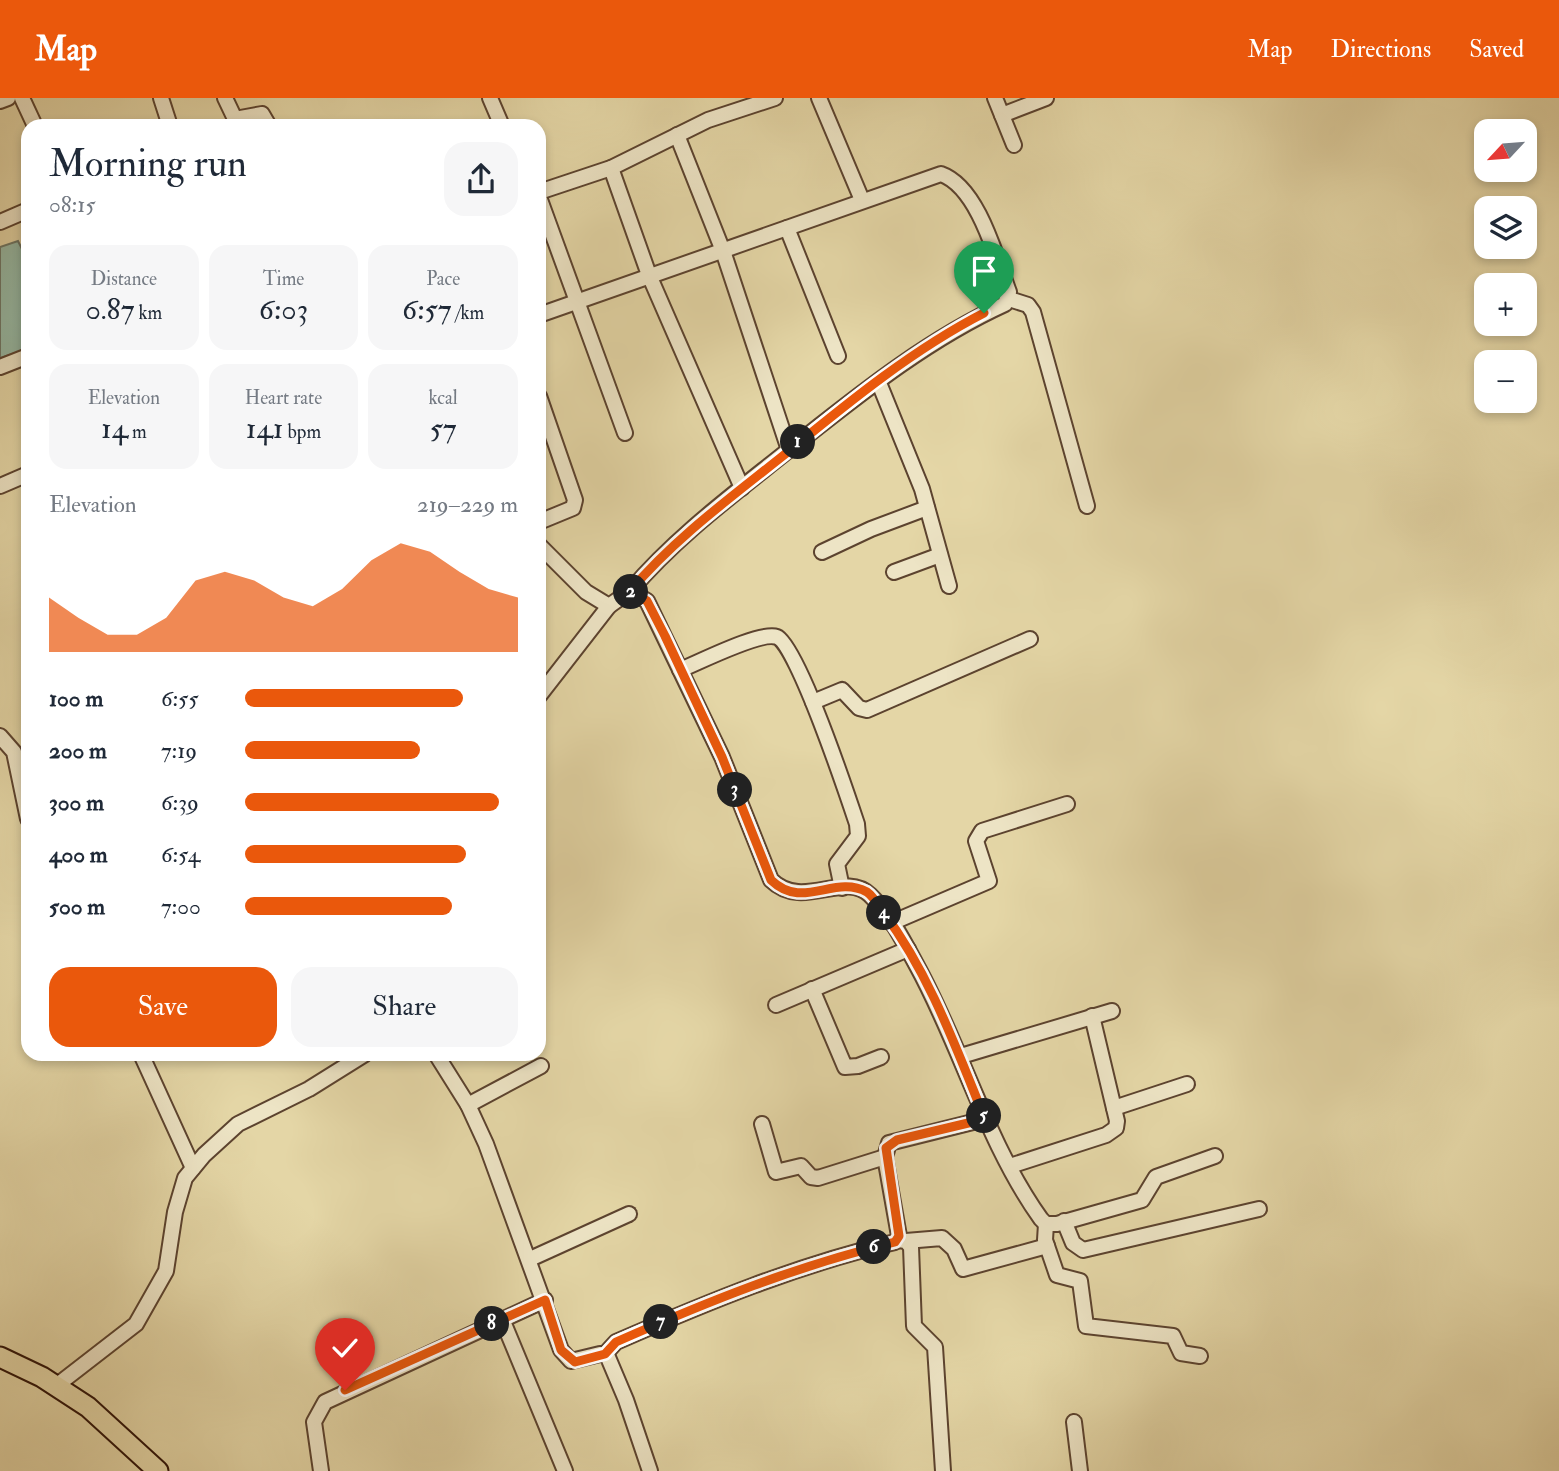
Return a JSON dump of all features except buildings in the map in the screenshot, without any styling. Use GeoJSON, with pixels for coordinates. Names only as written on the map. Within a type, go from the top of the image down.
{"type":"FeatureCollection","features":[{"type":"Feature","properties":{"kind":"main road"},"geometry":{"type":"LineString","coordinates":[[0,1357],[56,1386],[89,1407],[158,1471]]}},
{"type":"Feature","properties":{"kind":"street"},"geometry":{"type":"LineString","coordinates":[[0,101],[8,98]]}},
{"type":"Feature","properties":{"kind":"street"},"geometry":{"type":"LineString","coordinates":[[22,98],[31,119]]}},
{"type":"Feature","properties":{"kind":"street"},"geometry":{"type":"LineString","coordinates":[[161,98],[168,119]]}},
{"type":"Feature","properties":{"kind":"street"},"geometry":{"type":"LineString","coordinates":[[225,98],[234,119],[262,114],[265,119]]}},
{"type":"Feature","properties":{"kind":"street"},"geometry":{"type":"LineString","coordinates":[[490,98],[499,119]]}},
{"type":"Feature","properties":{"kind":"street"},"geometry":{"type":"LineString","coordinates":[[546,191],[611,168],[708,120],[775,98]]}},
{"type":"Feature","properties":{"kind":"street"},"geometry":{"type":"LineString","coordinates":[[819,98],[862,200]]}},
{"type":"Feature","properties":{"kind":"street"},"geometry":{"type":"LineString","coordinates":[[995,98],[1014,145]]}},
{"type":"Feature","properties":{"kind":"street"},"geometry":{"type":"LineString","coordinates":[[1002,115],[1046,98]]}},
{"type":"Feature","properties":{"kind":"street"},"geometry":{"type":"LineString","coordinates":[[677,135],[723,251],[789,450]]}},
{"type":"Feature","properties":{"kind":"street"},"geometry":{"type":"LineString","coordinates":[[611,168],[649,275],[742,488]]}},
{"type":"Feature","properties":{"kind":"street"},"geometry":{"type":"LineString","coordinates":[[546,312],[941,174],[954,179],[969,197],[988,237],[1009,299]]}},
{"type":"Feature","properties":{"kind":"street"},"geometry":{"type":"LineString","coordinates":[[0,222],[21,213]]}},
{"type":"Feature","properties":{"kind":"street"},"geometry":{"type":"LineString","coordinates":[[546,214],[625,433]]}},
{"type":"Feature","properties":{"kind":"street"},"geometry":{"type":"LineString","coordinates":[[787,228],[838,356]]}},
{"type":"Feature","properties":{"kind":"street"},"geometry":{"type":"LineString","coordinates":[[546,687],[609,606],[630,591],[676,541],[831,416],[948,332],[1009,299],[1028,305],[1033,312],[1087,506]]}},
{"type":"Feature","properties":{"kind":"street"},"geometry":{"type":"LineString","coordinates":[[0,367],[21,359]]}},
{"type":"Feature","properties":{"kind":"street"},"geometry":{"type":"LineString","coordinates":[[879,383],[900,429],[927,508],[949,586]]}},
{"type":"Feature","properties":{"kind":"street"},"geometry":{"type":"LineString","coordinates":[[546,417],[575,503],[562,514],[546,520]]}},
{"type":"Feature","properties":{"kind":"street"},"geometry":{"type":"LineString","coordinates":[[0,486],[21,477]]}},
{"type":"Feature","properties":{"kind":"street"},"geometry":{"type":"LineString","coordinates":[[822,552],[871,529],[927,508]]}},
{"type":"Feature","properties":{"kind":"street"},"geometry":{"type":"LineString","coordinates":[[546,552],[586,592],[609,606]]}},
{"type":"Feature","properties":{"kind":"street"},"geometry":{"type":"LineString","coordinates":[[894,572],[940,555]]}},
{"type":"Feature","properties":{"kind":"street"},"geometry":{"type":"LineString","coordinates":[[630,591],[647,601],[722,757],[771,880],[781,890],[796,895],[850,886],[869,893],[908,949],[961,1056],[985,1119],[1034,1209],[1046,1224],[1047,1246],[1056,1275],[1080,1280],[1086,1326],[1173,1336],[1181,1353],[1200,1356]]}},
{"type":"Feature","properties":{"kind":"street"},"geometry":{"type":"LineString","coordinates":[[680,670],[760,637],[775,635],[784,640],[813,702],[857,824],[858,836],[837,864],[842,888]]}},
{"type":"Feature","properties":{"kind":"street"},"geometry":{"type":"LineString","coordinates":[[813,702],[842,690],[859,708],[867,710],[1030,639]]}},
{"type":"Feature","properties":{"kind":"street"},"geometry":{"type":"LineString","coordinates":[[0,736],[14,752],[21,786]]}},
{"type":"Feature","properties":{"kind":"street"},"geometry":{"type":"LineString","coordinates":[[891,922],[989,881],[976,841],[982,831],[1067,804]]}},
{"type":"Feature","properties":{"kind":"street"},"geometry":{"type":"LineString","coordinates":[[776,1005],[908,949]]}},
{"type":"Feature","properties":{"kind":"street"},"geometry":{"type":"LineString","coordinates":[[812,989],[845,1067],[858,1066],[881,1056]]}},
{"type":"Feature","properties":{"kind":"street"},"geometry":{"type":"LineString","coordinates":[[961,1056],[1112,1011]]}},
{"type":"Feature","properties":{"kind":"street"},"geometry":{"type":"LineString","coordinates":[[1010,1166],[1113,1132],[1117,1121],[1092,1016]]}},
{"type":"Feature","properties":{"kind":"street"},"geometry":{"type":"LineString","coordinates":[[144,1061],[193,1168]]}},
{"type":"Feature","properties":{"kind":"street"},"geometry":{"type":"LineString","coordinates":[[56,1386],[136,1324],[166,1271],[175,1212],[185,1178],[193,1168],[238,1124],[309,1089],[354,1061]]}},
{"type":"Feature","properties":{"kind":"street"},"geometry":{"type":"LineString","coordinates":[[440,1061],[468,1105],[567,1357],[575,1362],[605,1354],[616,1342],[752,1283],[902,1241],[942,1238],[954,1249],[963,1269],[1047,1246]]}},
{"type":"Feature","properties":{"kind":"street"},"geometry":{"type":"LineString","coordinates":[[468,1105],[541,1066]]}},
{"type":"Feature","properties":{"kind":"street"},"geometry":{"type":"LineString","coordinates":[[1114,1108],[1187,1084]]}},
{"type":"Feature","properties":{"kind":"street"},"geometry":{"type":"LineString","coordinates":[[943,1471],[935,1347],[914,1326],[911,1247],[902,1241],[885,1157],[886,1148],[897,1140],[985,1119]]}},
{"type":"Feature","properties":{"kind":"street"},"geometry":{"type":"LineString","coordinates":[[762,1124],[776,1172],[801,1166],[811,1177],[818,1178],[885,1157]]}},
{"type":"Feature","properties":{"kind":"street"},"geometry":{"type":"LineString","coordinates":[[1046,1224],[1064,1222],[1142,1200],[1156,1177],[1215,1156]]}},
{"type":"Feature","properties":{"kind":"street"},"geometry":{"type":"LineString","coordinates":[[1064,1222],[1073,1243],[1083,1250],[1259,1209]]}},
{"type":"Feature","properties":{"kind":"street"},"geometry":{"type":"LineString","coordinates":[[530,1259],[629,1214]]}},
{"type":"Feature","properties":{"kind":"street"},"geometry":{"type":"LineString","coordinates":[[321,1471],[314,1422],[325,1402],[545,1300]]}},
{"type":"Feature","properties":{"kind":"street"},"geometry":{"type":"LineString","coordinates":[[502,1320],[565,1471]]}},
{"type":"Feature","properties":{"kind":"street"},"geometry":{"type":"LineString","coordinates":[[605,1354],[626,1400],[650,1471]]}},
{"type":"Feature","properties":{"kind":"street"},"geometry":{"type":"LineString","coordinates":[[1074,1422],[1080,1471]]}},
{"type":"Feature","properties":{"kind":"shaded area"},"geometry":{"type":"Polygon","coordinates":[[[18,241],[21,247],[21,351],[0,358],[0,247],[18,241]]]}},
{"type":"Feature","properties":{"kind":"route"},"geometry":{"type":"LineString","coordinates":[[345,1390],[545,1300],[561,1350],[575,1362],[605,1354],[616,1342],[752,1283],[805,1265],[895,1242],[899,1236],[885,1157],[886,1148],[897,1140],[985,1119],[937,1002],[901,937],[869,893],[850,886],[796,895],[781,890],[771,880],[722,757],[665,636],[647,601],[630,591],[676,541],[822,422],[948,332],[984,313]]}}]}
